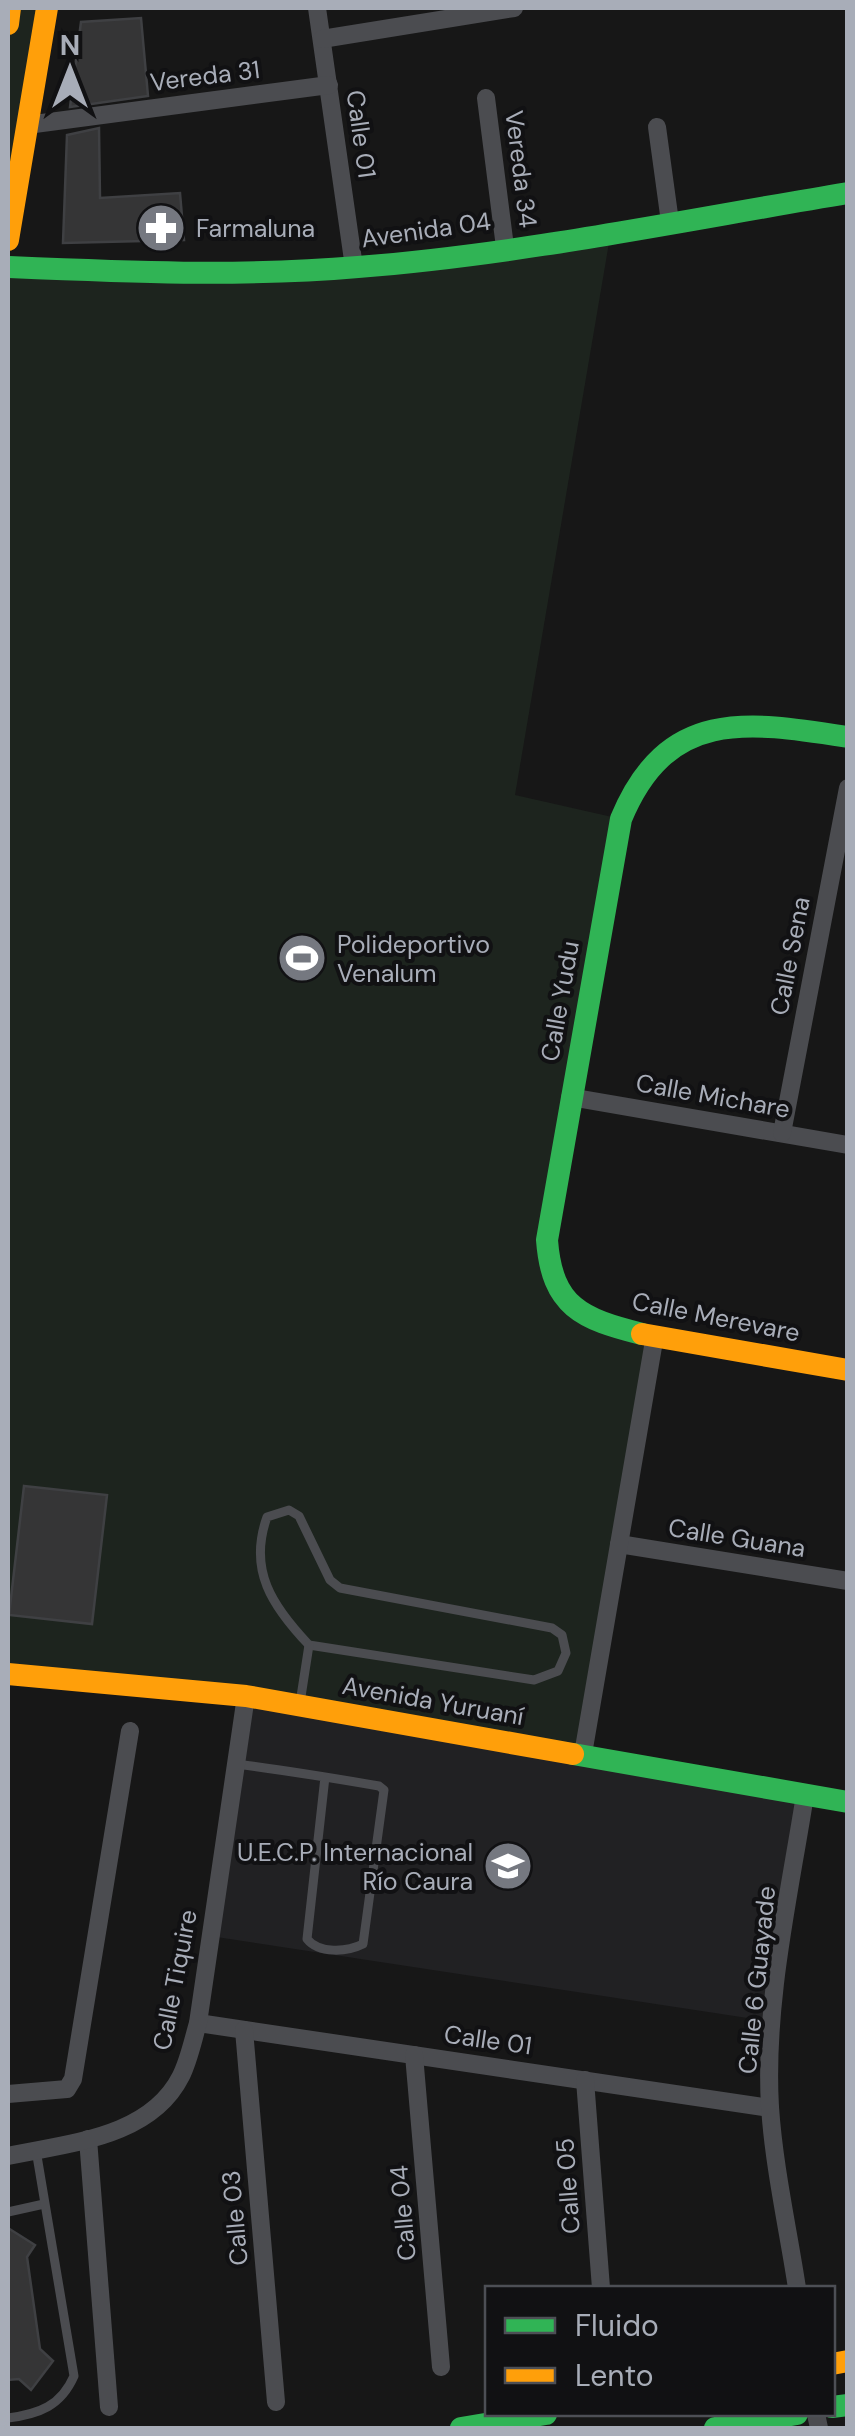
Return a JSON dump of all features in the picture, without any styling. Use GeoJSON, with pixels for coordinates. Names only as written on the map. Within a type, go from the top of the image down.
{"type":"FeatureCollection","features":[{"type":"Feature","properties":{"kind":"street"},"geometry":{"type":"LineString","coordinates":[[8,24],[10,8]]}},
{"type":"Feature","properties":{"kind":"street"},"geometry":{"type":"LineString","coordinates":[[8,240],[51,8]]}},
{"type":"Feature","properties":{"kind":"street","name":"Calle 01"},"geometry":{"type":"LineString","coordinates":[[317,8],[354,267]]}},
{"type":"Feature","properties":{"kind":"street"},"geometry":{"type":"LineString","coordinates":[[322,39],[507,8]]}},
{"type":"Feature","properties":{"kind":"street","name":"Vereda 31"},"geometry":{"type":"LineString","coordinates":[[28,125],[328,86]]}},
{"type":"Feature","properties":{"kind":"street","name":"Vereda 34"},"geometry":{"type":"LineString","coordinates":[[486,98],[505,247]]}},
{"type":"Feature","properties":{"kind":"street"},"geometry":{"type":"LineString","coordinates":[[658,127],[670,222]]}},
{"type":"Feature","properties":{"kind":"street","name":"Avenida 04"},"geometry":{"type":"LineString","coordinates":[[8,267],[243,274],[354,267],[848,193]]}},
{"type":"Feature","properties":{"kind":"street","name":"Calle Yudu"},"geometry":{"type":"LineString","coordinates":[[575,1310],[559,1294],[550,1271],[547,1240],[628,794],[640,773],[660,755],[702,732],[752,725],[848,737]]}},
{"type":"Feature","properties":{"kind":"street","name":"Calle Sena"},"geometry":{"type":"LineString","coordinates":[[782,1133],[848,788]]}},
{"type":"Feature","properties":{"kind":"street","name":"Calle Michare"},"geometry":{"type":"LineString","coordinates":[[570,1097],[848,1145]]}},
{"type":"Feature","properties":{"kind":"street","name":"Calle Merevare"},"geometry":{"type":"LineString","coordinates":[[575,1310],[655,1335],[848,1370]]}},
{"type":"Feature","properties":{"kind":"street"},"geometry":{"type":"LineString","coordinates":[[583,1754],[655,1335]]}},
{"type":"Feature","properties":{"kind":"street","name":"Calle Guana"},"geometry":{"type":"LineString","coordinates":[[619,1544],[848,1581]]}},
{"type":"Feature","properties":{"kind":"street","name":"Avenida Yuruaní"},"geometry":{"type":"LineString","coordinates":[[8,1674],[246,1696],[848,1802]]}},
{"type":"Feature","properties":{"kind":"street","name":"Calle Tiquire"},"geometry":{"type":"LineString","coordinates":[[8,2156],[88,2139],[142,2119],[165,2100],[182,2075],[198,2023],[246,1696]]}},
{"type":"Feature","properties":{"kind":"street"},"geometry":{"type":"LineString","coordinates":[[8,2094],[57,2092],[67,2089],[73,2079],[130,1731]]}},
{"type":"Feature","properties":{"kind":"street","name":"Calle 6 Guayade"},"geometry":{"type":"LineString","coordinates":[[798,2286],[770,2108],[774,2005],[805,1796]]}},
{"type":"Feature","properties":{"kind":"street","name":"Calle 01"},"geometry":{"type":"LineString","coordinates":[[198,2023],[770,2108]]}},
{"type":"Feature","properties":{"kind":"street","name":"Calle 03"},"geometry":{"type":"LineString","coordinates":[[244,2030],[276,2402]]}},
{"type":"Feature","properties":{"kind":"street","name":"Calle 04"},"geometry":{"type":"LineString","coordinates":[[414,2055],[441,2368]]}},
{"type":"Feature","properties":{"kind":"street","name":"Calle 05"},"geometry":{"type":"LineString","coordinates":[[585,2080],[601,2286]]}},
{"type":"Feature","properties":{"kind":"street"},"geometry":{"type":"LineString","coordinates":[[88,2139],[109,2407]]}},
{"type":"Feature","properties":{"kind":"street"},"geometry":{"type":"LineString","coordinates":[[461,2428],[534,2416]]}},
{"type":"Feature","properties":{"kind":"street"},"geometry":{"type":"LineString","coordinates":[[714,2428],[785,2416]]}},
{"type":"Feature","properties":{"kind":"lane"},"geometry":{"type":"LineString","coordinates":[[300,1706],[309,1644],[260,1574],[259,1540],[267,1517],[279,1510],[299,1516],[330,1580],[340,1588],[552,1628],[562,1634],[566,1653],[558,1671],[534,1680],[309,1644]]}},
{"type":"Feature","properties":{"kind":"lane"},"geometry":{"type":"LineString","coordinates":[[236,1764],[325,1777],[379,1786],[386,1794],[364,1944],[348,1950],[316,1947],[306,1939],[325,1777]]}},
{"type":"Feature","properties":{"kind":"lane"},"geometry":{"type":"LineString","coordinates":[[8,2418],[38,2414],[66,2395],[74,2376],[36,2150]]}},
{"type":"Feature","properties":{"kind":"lane"},"geometry":{"type":"LineString","coordinates":[[8,2212],[44,2204]]}},
{"type":"Feature","properties":{"kind":"shaded area"},"geometry":{"type":"Polygon","coordinates":[[[10,8],[47,8],[8,240],[8,24],[10,8]]]}},
{"type":"Feature","properties":{"kind":"shaded area","name":"Polideportivo Venalum"},"geometry":{"type":"Polygon","coordinates":[[[611,231],[515,795],[621,819],[551,1205],[559,1294],[655,1335],[583,1754],[8,1674],[8,267],[243,273],[611,231]]]}},
{"type":"Feature","properties":{"kind":"shaded area","name":"U.E.C.P. Internacional Río Caura"},"geometry":{"type":"Polygon","coordinates":[[[246,1696],[805,1795],[774,2022],[210,1936],[246,1696]]]}},
{"type":"Feature","properties":{"kind":"building"},"geometry":{"type":"Polygon","coordinates":[[[141,18],[148,96],[70,107],[81,22],[141,18]]]}},
{"type":"Feature","properties":{"kind":"building"},"geometry":{"type":"Polygon","coordinates":[[[99,128],[100,198],[180,193],[184,240],[63,243],[67,135],[99,128]]]}},
{"type":"Feature","properties":{"kind":"building"},"geometry":{"type":"Polygon","coordinates":[[[24,1486],[107,1495],[92,1624],[9,1615],[24,1486]]]}},
{"type":"Feature","properties":{"kind":"building"},"geometry":{"type":"Polygon","coordinates":[[[8,2228],[35,2245],[27,2257],[40,2349],[53,2361],[31,2390],[19,2379],[8,2380],[8,2228]]]}},
{"type":"Feature","properties":{"kind":"traffic: fast"},"geometry":{"type":"LineString","coordinates":[[8,267],[227,273],[358,267],[543,245],[848,193]]}},
{"type":"Feature","properties":{"kind":"traffic: fast"},"geometry":{"type":"LineString","coordinates":[[642,1334],[603,1322],[574,1306],[556,1281],[547,1240],[621,819],[640,783],[662,757],[686,740],[714,730],[743,727],[776,727],[848,737]]}},
{"type":"Feature","properties":{"kind":"traffic: fast"},"geometry":{"type":"LineString","coordinates":[[573,1754],[848,1802]]}},
{"type":"Feature","properties":{"kind":"traffic: fast"},"geometry":{"type":"LineString","coordinates":[[835,2407],[848,2405]]}},
{"type":"Feature","properties":{"kind":"traffic: fast"},"geometry":{"type":"LineString","coordinates":[[461,2428],[534,2416]]}},
{"type":"Feature","properties":{"kind":"traffic: fast"},"geometry":{"type":"LineString","coordinates":[[715,2428],[785,2416]]}},
{"type":"Feature","properties":{"kind":"traffic: slow"},"geometry":{"type":"LineString","coordinates":[[8,24],[10,8]]}},
{"type":"Feature","properties":{"kind":"traffic: slow"},"geometry":{"type":"LineString","coordinates":[[8,240],[47,8]]}},
{"type":"Feature","properties":{"kind":"traffic: slow"},"geometry":{"type":"LineString","coordinates":[[642,1334],[848,1370]]}},
{"type":"Feature","properties":{"kind":"traffic: slow"},"geometry":{"type":"LineString","coordinates":[[8,1674],[246,1696],[573,1754]]}},
{"type":"Feature","properties":{"kind":"traffic: slow"},"geometry":{"type":"LineString","coordinates":[[835,2363],[848,2361]]}},
{"type":"Feature","properties":{"kind":"place","name":"Farmaluna"},"geometry":{"type":"Point","coordinates":[161,228]}},
{"type":"Feature","properties":{"kind":"place","name":"Polideportivo Venalum"},"geometry":{"type":"Point","coordinates":[302,958]}},
{"type":"Feature","properties":{"kind":"place","name":"U.E.C.P. Internacional Río Caura"},"geometry":{"type":"Point","coordinates":[508,1866]}}]}
